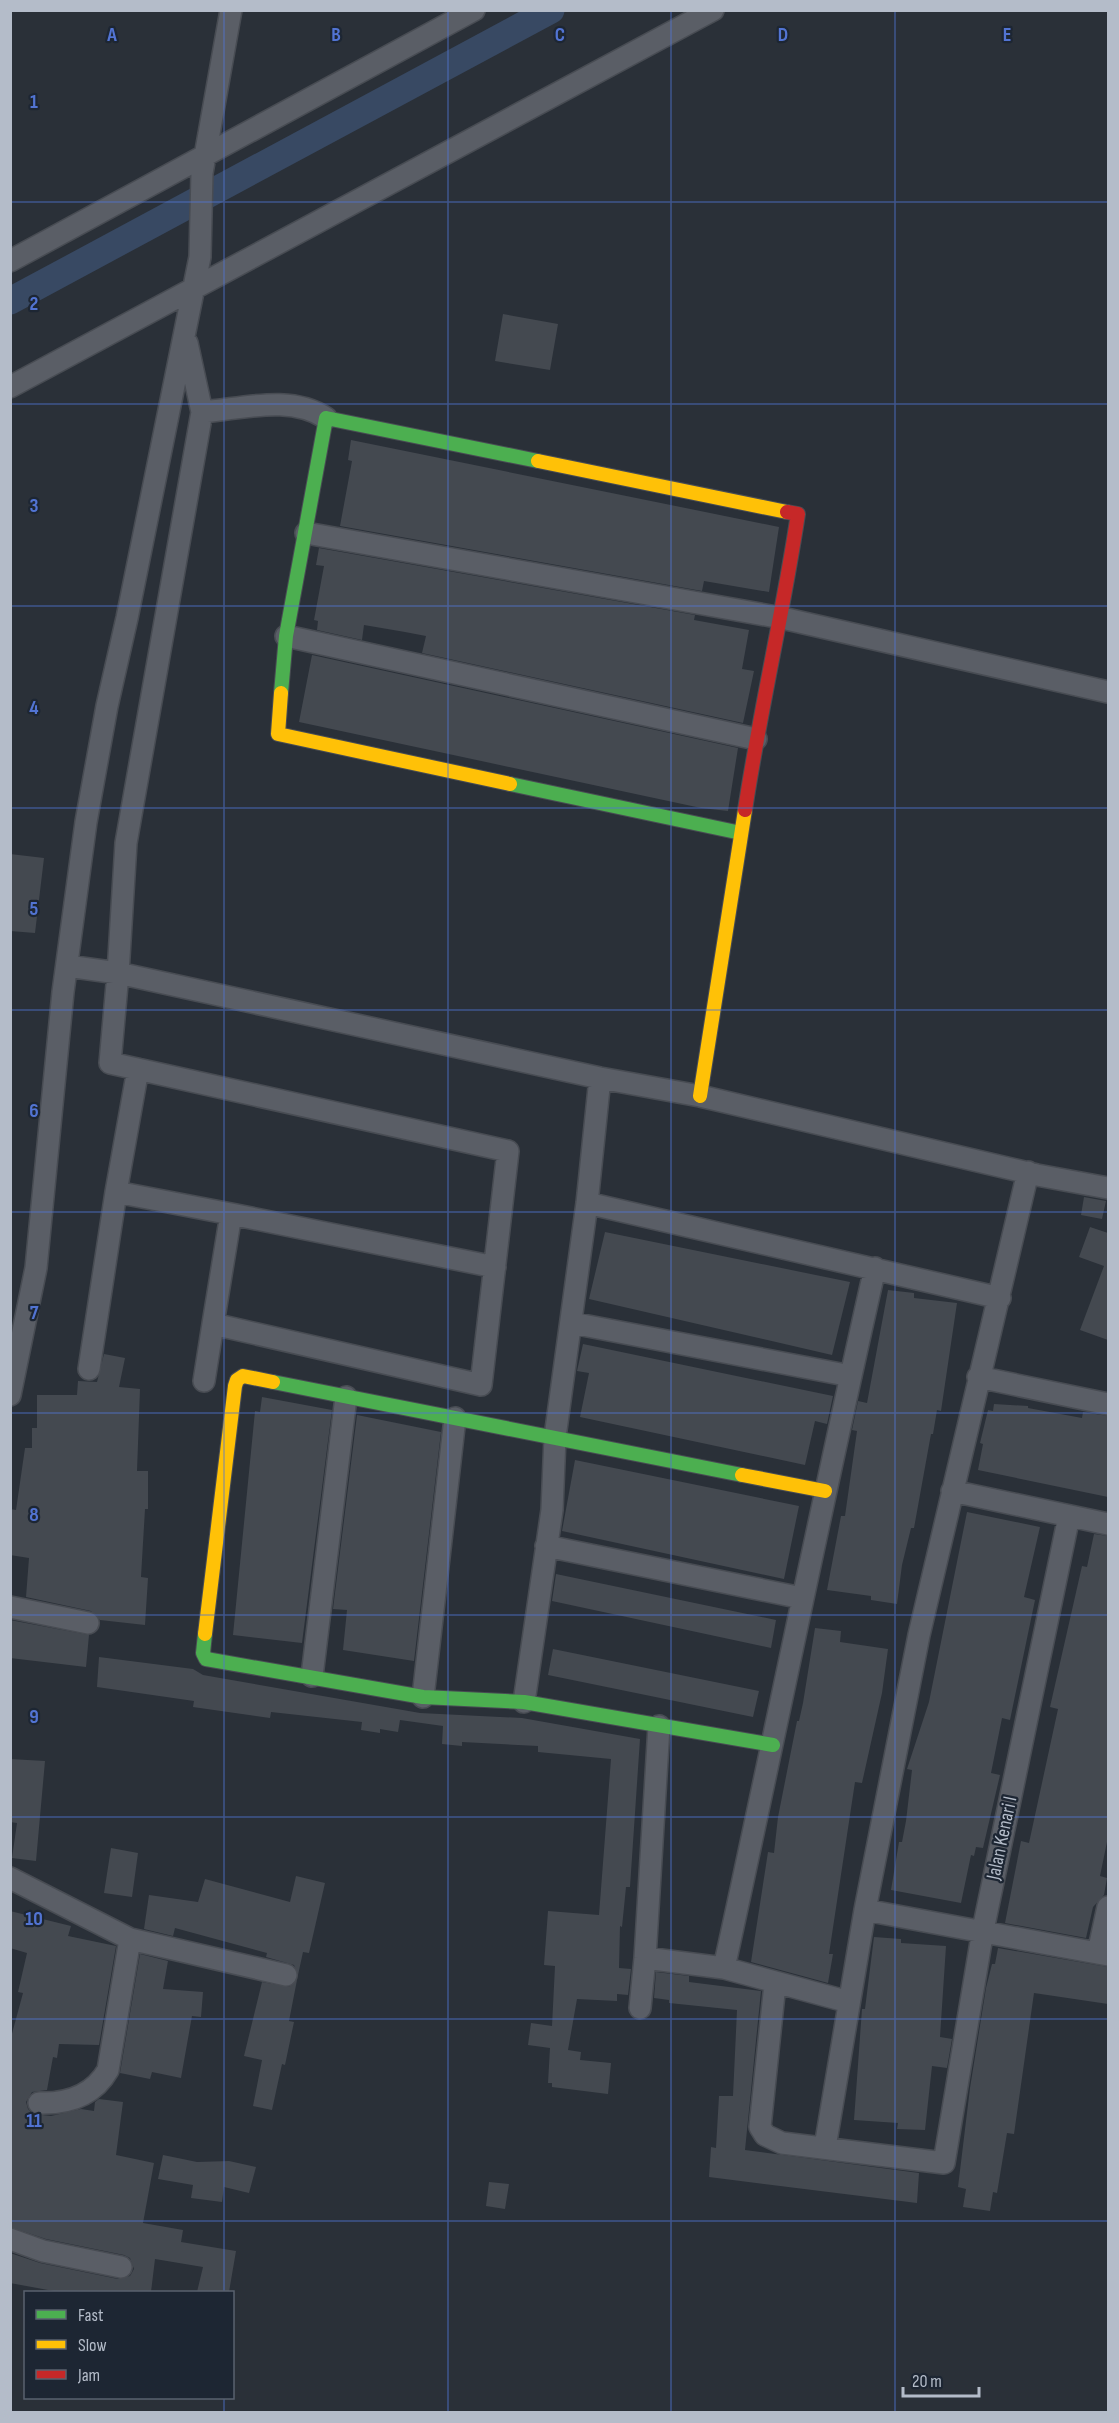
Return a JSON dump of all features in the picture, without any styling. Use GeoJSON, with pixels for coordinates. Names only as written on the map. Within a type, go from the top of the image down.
{"type":"FeatureCollection","features":[{"type":"Feature","properties":{"kind":"street"},"geometry":{"type":"LineString","coordinates":[[11,1392],[36,1268],[67,966],[86,822],[105,717],[200,257],[204,163],[231,10]]}},
{"type":"Feature","properties":{"kind":"street"},"geometry":{"type":"LineString","coordinates":[[10,261],[204,163],[474,10]]}},
{"type":"Feature","properties":{"kind":"street"},"geometry":{"type":"LineString","coordinates":[[10,387],[713,10]]}},
{"type":"Feature","properties":{"kind":"street"},"geometry":{"type":"LineString","coordinates":[[185,332],[202,412],[126,843],[110,1063],[508,1151],[481,1385],[213,1324]]}},
{"type":"Feature","properties":{"kind":"street"},"geometry":{"type":"LineString","coordinates":[[202,412],[296,405],[326,418],[798,514],[782,618],[756,739],[700,1096]]}},
{"type":"Feature","properties":{"kind":"street"},"geometry":{"type":"LineString","coordinates":[[326,418],[286,636],[278,734],[741,833]]}},
{"type":"Feature","properties":{"kind":"street"},"geometry":{"type":"LineString","coordinates":[[306,533],[782,618],[1108,692]]}},
{"type":"Feature","properties":{"kind":"street"},"geometry":{"type":"LineString","coordinates":[[286,636],[756,739]]}},
{"type":"Feature","properties":{"kind":"street"},"geometry":{"type":"LineString","coordinates":[[67,966],[118,973],[600,1078],[700,1096],[1028,1173],[1108,1188]]}},
{"type":"Feature","properties":{"kind":"street"},"geometry":{"type":"LineString","coordinates":[[89,1369],[116,1192],[138,1069]]}},
{"type":"Feature","properties":{"kind":"street"},"geometry":{"type":"LineString","coordinates":[[524,1701],[552,1510],[555,1437],[572,1323],[600,1078]]}},
{"type":"Feature","properties":{"kind":"street"},"geometry":{"type":"LineString","coordinates":[[775,1984],[760,2127],[765,2135],[782,2143],[825,2147],[865,1910],[919,1635],[978,1377],[1000,1298],[1028,1173]]}},
{"type":"Feature","properties":{"kind":"street"},"geometry":{"type":"LineString","coordinates":[[116,1192],[495,1267]]}},
{"type":"Feature","properties":{"kind":"street"},"geometry":{"type":"LineString","coordinates":[[587,1203],[1000,1298]]}},
{"type":"Feature","properties":{"kind":"street"},"geometry":{"type":"LineString","coordinates":[[204,1381],[231,1214]]}},
{"type":"Feature","properties":{"kind":"street"},"geometry":{"type":"LineString","coordinates":[[724,1968],[773,1745],[801,1598],[875,1268]]}},
{"type":"Feature","properties":{"kind":"street"},"geometry":{"type":"LineString","coordinates":[[572,1323],[851,1376]]}},
{"type":"Feature","properties":{"kind":"street"},"geometry":{"type":"LineString","coordinates":[[773,1745],[524,1701],[423,1697],[203,1657],[235,1386],[237,1380],[243,1376],[825,1491]]}},
{"type":"Feature","properties":{"kind":"street"},"geometry":{"type":"LineString","coordinates":[[978,1377],[1108,1404]]}},
{"type":"Feature","properties":{"kind":"street"},"geometry":{"type":"LineString","coordinates":[[312,1676],[346,1397]]}},
{"type":"Feature","properties":{"kind":"street"},"geometry":{"type":"LineString","coordinates":[[423,1697],[455,1418]]}},
{"type":"Feature","properties":{"kind":"street"},"geometry":{"type":"LineString","coordinates":[[952,1491],[1108,1524]]}},
{"type":"Feature","properties":{"kind":"street","name":"Jalan Kenari I"},"geometry":{"type":"LineString","coordinates":[[825,2147],[944,2163],[983,1930],[1069,1516]]}},
{"type":"Feature","properties":{"kind":"street"},"geometry":{"type":"LineString","coordinates":[[546,1546],[801,1598]]}},
{"type":"Feature","properties":{"kind":"street"},"geometry":{"type":"LineString","coordinates":[[10,1607],[87,1623]]}},
{"type":"Feature","properties":{"kind":"street"},"geometry":{"type":"LineString","coordinates":[[640,2008],[645,1958],[658,1726]]}},
{"type":"Feature","properties":{"kind":"street"},"geometry":{"type":"LineString","coordinates":[[10,1878],[130,1939],[286,1975]]}},
{"type":"Feature","properties":{"kind":"street"},"geometry":{"type":"LineString","coordinates":[[865,1910],[1103,1954],[1108,1907]]}},
{"type":"Feature","properties":{"kind":"street"},"geometry":{"type":"LineString","coordinates":[[39,2103],[60,2104],[75,2100],[101,2083],[108,2070],[130,1939]]}},
{"type":"Feature","properties":{"kind":"street"},"geometry":{"type":"LineString","coordinates":[[645,1958],[724,1968],[775,1984],[849,2002]]}},
{"type":"Feature","properties":{"kind":"street"},"geometry":{"type":"LineString","coordinates":[[10,2239],[43,2250],[121,2267]]}},
{"type":"Feature","properties":{"kind":"building"},"geometry":{"type":"Polygon","coordinates":[[[503,314],[558,324],[550,370],[495,361],[503,314]]]}},
{"type":"Feature","properties":{"kind":"building"},"geometry":{"type":"Polygon","coordinates":[[[351,440],[779,527],[769,592],[704,581],[702,591],[340,526],[352,461],[348,460],[351,440]]]}},
{"type":"Feature","properties":{"kind":"building"},"geometry":{"type":"Polygon","coordinates":[[[319,548],[695,615],[694,620],[749,630],[742,669],[754,671],[743,723],[422,653],[426,636],[364,625],[362,640],[317,630],[318,621],[314,620],[324,566],[316,565],[319,548]]]}},
{"type":"Feature","properties":{"kind":"building"},"geometry":{"type":"Polygon","coordinates":[[[312,655],[738,748],[728,811],[701,808],[299,722],[312,655]]]}},
{"type":"Feature","properties":{"kind":"building"},"geometry":{"type":"Polygon","coordinates":[[[10,854],[44,858],[35,933],[10,931],[10,854]]]}},
{"type":"Feature","properties":{"kind":"building"},"geometry":{"type":"Polygon","coordinates":[[[1084,1197],[1106,1201],[1102,1219],[1081,1215],[1084,1197]]]}},
{"type":"Feature","properties":{"kind":"building"},"geometry":{"type":"Polygon","coordinates":[[[1090,1227],[1108,1233],[1108,1340],[1080,1330],[1104,1266],[1079,1257],[1090,1227]]]}},
{"type":"Feature","properties":{"kind":"building"},"geometry":{"type":"Polygon","coordinates":[[[605,1232],[850,1282],[832,1355],[589,1299],[605,1232]]]}},
{"type":"Feature","properties":{"kind":"building"},"geometry":{"type":"Polygon","coordinates":[[[888,1290],[914,1293],[914,1298],[957,1303],[941,1411],[937,1410],[933,1434],[931,1434],[914,1528],[911,1528],[902,1565],[897,1604],[871,1600],[871,1596],[827,1590],[841,1516],[845,1516],[857,1431],[852,1430],[858,1401],[867,1403],[888,1290]]]}},
{"type":"Feature","properties":{"kind":"building"},"geometry":{"type":"Polygon","coordinates":[[[583,1344],[833,1396],[827,1424],[815,1421],[805,1465],[580,1417],[589,1373],[577,1371],[583,1344]]]}},
{"type":"Feature","properties":{"kind":"building"},"geometry":{"type":"Polygon","coordinates":[[[104,1354],[125,1358],[119,1387],[140,1389],[137,1471],[148,1471],[148,1509],[145,1509],[141,1577],[148,1578],[145,1625],[100,1620],[91,1611],[26,1597],[29,1558],[10,1555],[10,1509],[16,1510],[25,1448],[32,1448],[32,1428],[37,1428],[37,1395],[77,1395],[78,1381],[97,1382],[104,1354]]]}},
{"type":"Feature","properties":{"kind":"building"},"geometry":{"type":"Polygon","coordinates":[[[262,1397],[332,1410],[302,1643],[233,1635],[255,1411],[260,1412],[262,1397]]]}},
{"type":"Feature","properties":{"kind":"building"},"geometry":{"type":"Polygon","coordinates":[[[994,1404],[1028,1406],[1028,1408],[1082,1418],[1083,1412],[1108,1416],[1108,1497],[978,1470],[983,1444],[980,1443],[988,1410],[993,1411],[994,1404]]]}},
{"type":"Feature","properties":{"kind":"building"},"geometry":{"type":"Polygon","coordinates":[[[357,1415],[441,1432],[414,1661],[343,1650],[347,1610],[333,1609],[357,1415]]]}},
{"type":"Feature","properties":{"kind":"building"},"geometry":{"type":"Polygon","coordinates":[[[575,1460],[799,1506],[784,1579],[562,1531],[575,1460]]]}},
{"type":"Feature","properties":{"kind":"building"},"geometry":{"type":"Polygon","coordinates":[[[967,1512],[1040,1527],[1024,1597],[1035,1600],[1010,1720],[1002,1718],[991,1773],[1000,1775],[983,1848],[976,1847],[974,1856],[971,1855],[961,1903],[891,1890],[899,1842],[902,1842],[906,1821],[912,1770],[907,1769],[929,1702],[967,1512]]]}},
{"type":"Feature","properties":{"kind":"building"},"geometry":{"type":"Polygon","coordinates":[[[1094,1534],[1108,1536],[1108,1837],[1100,1876],[1107,1878],[1104,1895],[1093,1907],[1086,1938],[1005,1923],[1021,1841],[1029,1843],[1058,1709],[1050,1707],[1082,1566],[1087,1567],[1094,1534]]]}},
{"type":"Feature","properties":{"kind":"building"},"geometry":{"type":"Polygon","coordinates":[[[556,1574],[776,1620],[771,1648],[552,1601],[556,1574]]]}},
{"type":"Feature","properties":{"kind":"building"},"geometry":{"type":"Polygon","coordinates":[[[10,1620],[89,1635],[86,1667],[10,1658],[10,1620]]]}},
{"type":"Feature","properties":{"kind":"building"},"geometry":{"type":"Polygon","coordinates":[[[815,1628],[841,1631],[840,1642],[888,1649],[882,1693],[862,1783],[855,1782],[829,1954],[833,1954],[828,1983],[751,1962],[768,1852],[774,1853],[778,1817],[797,1721],[799,1721],[803,1703],[815,1628]]]}},
{"type":"Feature","properties":{"kind":"building"},"geometry":{"type":"Polygon","coordinates":[[[553,1649],[759,1691],[753,1717],[548,1675],[553,1649]]]}},
{"type":"Feature","properties":{"kind":"building"},"geometry":{"type":"Polygon","coordinates":[[[99,1657],[193,1669],[203,1675],[420,1713],[522,1718],[640,1739],[630,1887],[626,1887],[622,1927],[620,1926],[619,1968],[631,1969],[628,1995],[617,1994],[617,2001],[577,1999],[568,2050],[581,2052],[580,2060],[611,2063],[608,2094],[552,2087],[552,2083],[548,2083],[550,2048],[528,2045],[531,2023],[552,2026],[555,1966],[544,1965],[548,1911],[599,1915],[611,1759],[538,1752],[538,1746],[462,1742],[462,1746],[442,1744],[443,1726],[400,1720],[398,1732],[380,1729],[380,1733],[361,1730],[362,1722],[271,1712],[270,1718],[193,1707],[194,1701],[97,1687],[99,1657]]]}},
{"type":"Feature","properties":{"kind":"building"},"geometry":{"type":"Polygon","coordinates":[[[10,1759],[45,1761],[36,1861],[12,1858],[17,1823],[10,1822],[10,1759]]]}},
{"type":"Feature","properties":{"kind":"building"},"geometry":{"type":"Polygon","coordinates":[[[111,1848],[138,1853],[132,1897],[104,1893],[111,1848]]]}},
{"type":"Feature","properties":{"kind":"building"},"geometry":{"type":"Polygon","coordinates":[[[296,1876],[325,1883],[309,1953],[303,1952],[298,1975],[294,1965],[266,1957],[267,1953],[175,1928],[173,1936],[144,1929],[149,1895],[198,1902],[205,1879],[290,1902],[296,1876]]]}},
{"type":"Feature","properties":{"kind":"building"},"geometry":{"type":"Polygon","coordinates":[[[10,1911],[71,1926],[68,1936],[116,1946],[99,2045],[59,2044],[57,2058],[53,2057],[47,2090],[32,2092],[26,2102],[28,2109],[33,2114],[51,2116],[81,2109],[94,2111],[95,2102],[99,2099],[123,2102],[116,2155],[154,2163],[143,2223],[183,2230],[181,2242],[236,2251],[229,2291],[197,2291],[203,2267],[155,2259],[151,2291],[54,2291],[10,2283],[10,2253],[40,2263],[118,2279],[130,2276],[134,2269],[130,2258],[124,2255],[46,2239],[10,2227],[10,2041],[23,1993],[18,1992],[27,1953],[10,1948],[10,1911]]]}},
{"type":"Feature","properties":{"kind":"building"},"geometry":{"type":"Polygon","coordinates":[[[874,1937],[901,1939],[901,1943],[946,1946],[940,2037],[952,2039],[947,2068],[932,2066],[925,2130],[897,2129],[898,2123],[854,2120],[862,2009],[865,2009],[874,1937]]]}},
{"type":"Feature","properties":{"kind":"building"},"geometry":{"type":"Polygon","coordinates":[[[998,1948],[1108,1967],[1108,2004],[1034,1993],[1014,2134],[1007,2133],[997,2193],[993,2192],[990,2211],[963,2207],[966,2189],[958,2187],[970,2088],[986,1988],[998,1948]]]}},
{"type":"Feature","properties":{"kind":"building"},"geometry":{"type":"Polygon","coordinates":[[[140,1954],[168,1961],[163,1989],[203,1992],[201,2017],[192,2016],[181,2078],[152,2072],[150,2079],[120,2073],[140,1954]]]}},
{"type":"Feature","properties":{"kind":"building"},"geometry":{"type":"Polygon","coordinates":[[[656,1972],[689,1976],[689,1982],[761,1991],[745,2150],[919,2173],[917,2203],[709,2177],[711,2147],[716,2148],[719,2096],[733,2096],[737,2010],[669,2003],[669,2000],[654,1998],[656,1972]]]}},
{"type":"Feature","properties":{"kind":"building"},"geometry":{"type":"Polygon","coordinates":[[[297,1980],[289,2021],[294,2022],[272,2110],[253,2106],[262,2060],[244,2056],[262,1982],[289,1987],[297,1980]]]}},
{"type":"Feature","properties":{"kind":"building"},"geometry":{"type":"Polygon","coordinates":[[[163,2155],[197,2162],[229,2161],[256,2167],[249,2193],[224,2187],[222,2202],[191,2198],[193,2185],[158,2179],[163,2155]]]}},
{"type":"Feature","properties":{"kind":"building"},"geometry":{"type":"Polygon","coordinates":[[[489,2182],[509,2184],[505,2209],[486,2206],[489,2182]]]}},
{"type":"Feature","properties":{"kind":"waterway"},"geometry":{"type":"LineString","coordinates":[[10,301],[551,10]]}},
{"type":"Feature","properties":{"kind":"traffic: fast"},"geometry":{"type":"LineString","coordinates":[[281,693],[286,636],[326,418],[538,461]]}},
{"type":"Feature","properties":{"kind":"traffic: fast"},"geometry":{"type":"LineString","coordinates":[[510,784],[741,833]]}},
{"type":"Feature","properties":{"kind":"traffic: fast"},"geometry":{"type":"LineString","coordinates":[[273,1382],[742,1475]]}},
{"type":"Feature","properties":{"kind":"traffic: fast"},"geometry":{"type":"LineString","coordinates":[[205,1634],[203,1653],[206,1659],[423,1697],[524,1702],[773,1745]]}},
{"type":"Feature","properties":{"kind":"traffic: slow"},"geometry":{"type":"LineString","coordinates":[[538,461],[787,512]]}},
{"type":"Feature","properties":{"kind":"traffic: slow"},"geometry":{"type":"LineString","coordinates":[[281,693],[278,734],[510,784]]}},
{"type":"Feature","properties":{"kind":"traffic: slow"},"geometry":{"type":"LineString","coordinates":[[700,1096],[745,810]]}},
{"type":"Feature","properties":{"kind":"traffic: slow"},"geometry":{"type":"LineString","coordinates":[[205,1634],[235,1386],[237,1380],[243,1376],[273,1382]]}},
{"type":"Feature","properties":{"kind":"traffic: slow"},"geometry":{"type":"LineString","coordinates":[[742,1475],[825,1491]]}},
{"type":"Feature","properties":{"kind":"traffic: jam"},"geometry":{"type":"LineString","coordinates":[[745,810],[798,514],[787,512]]}}]}
